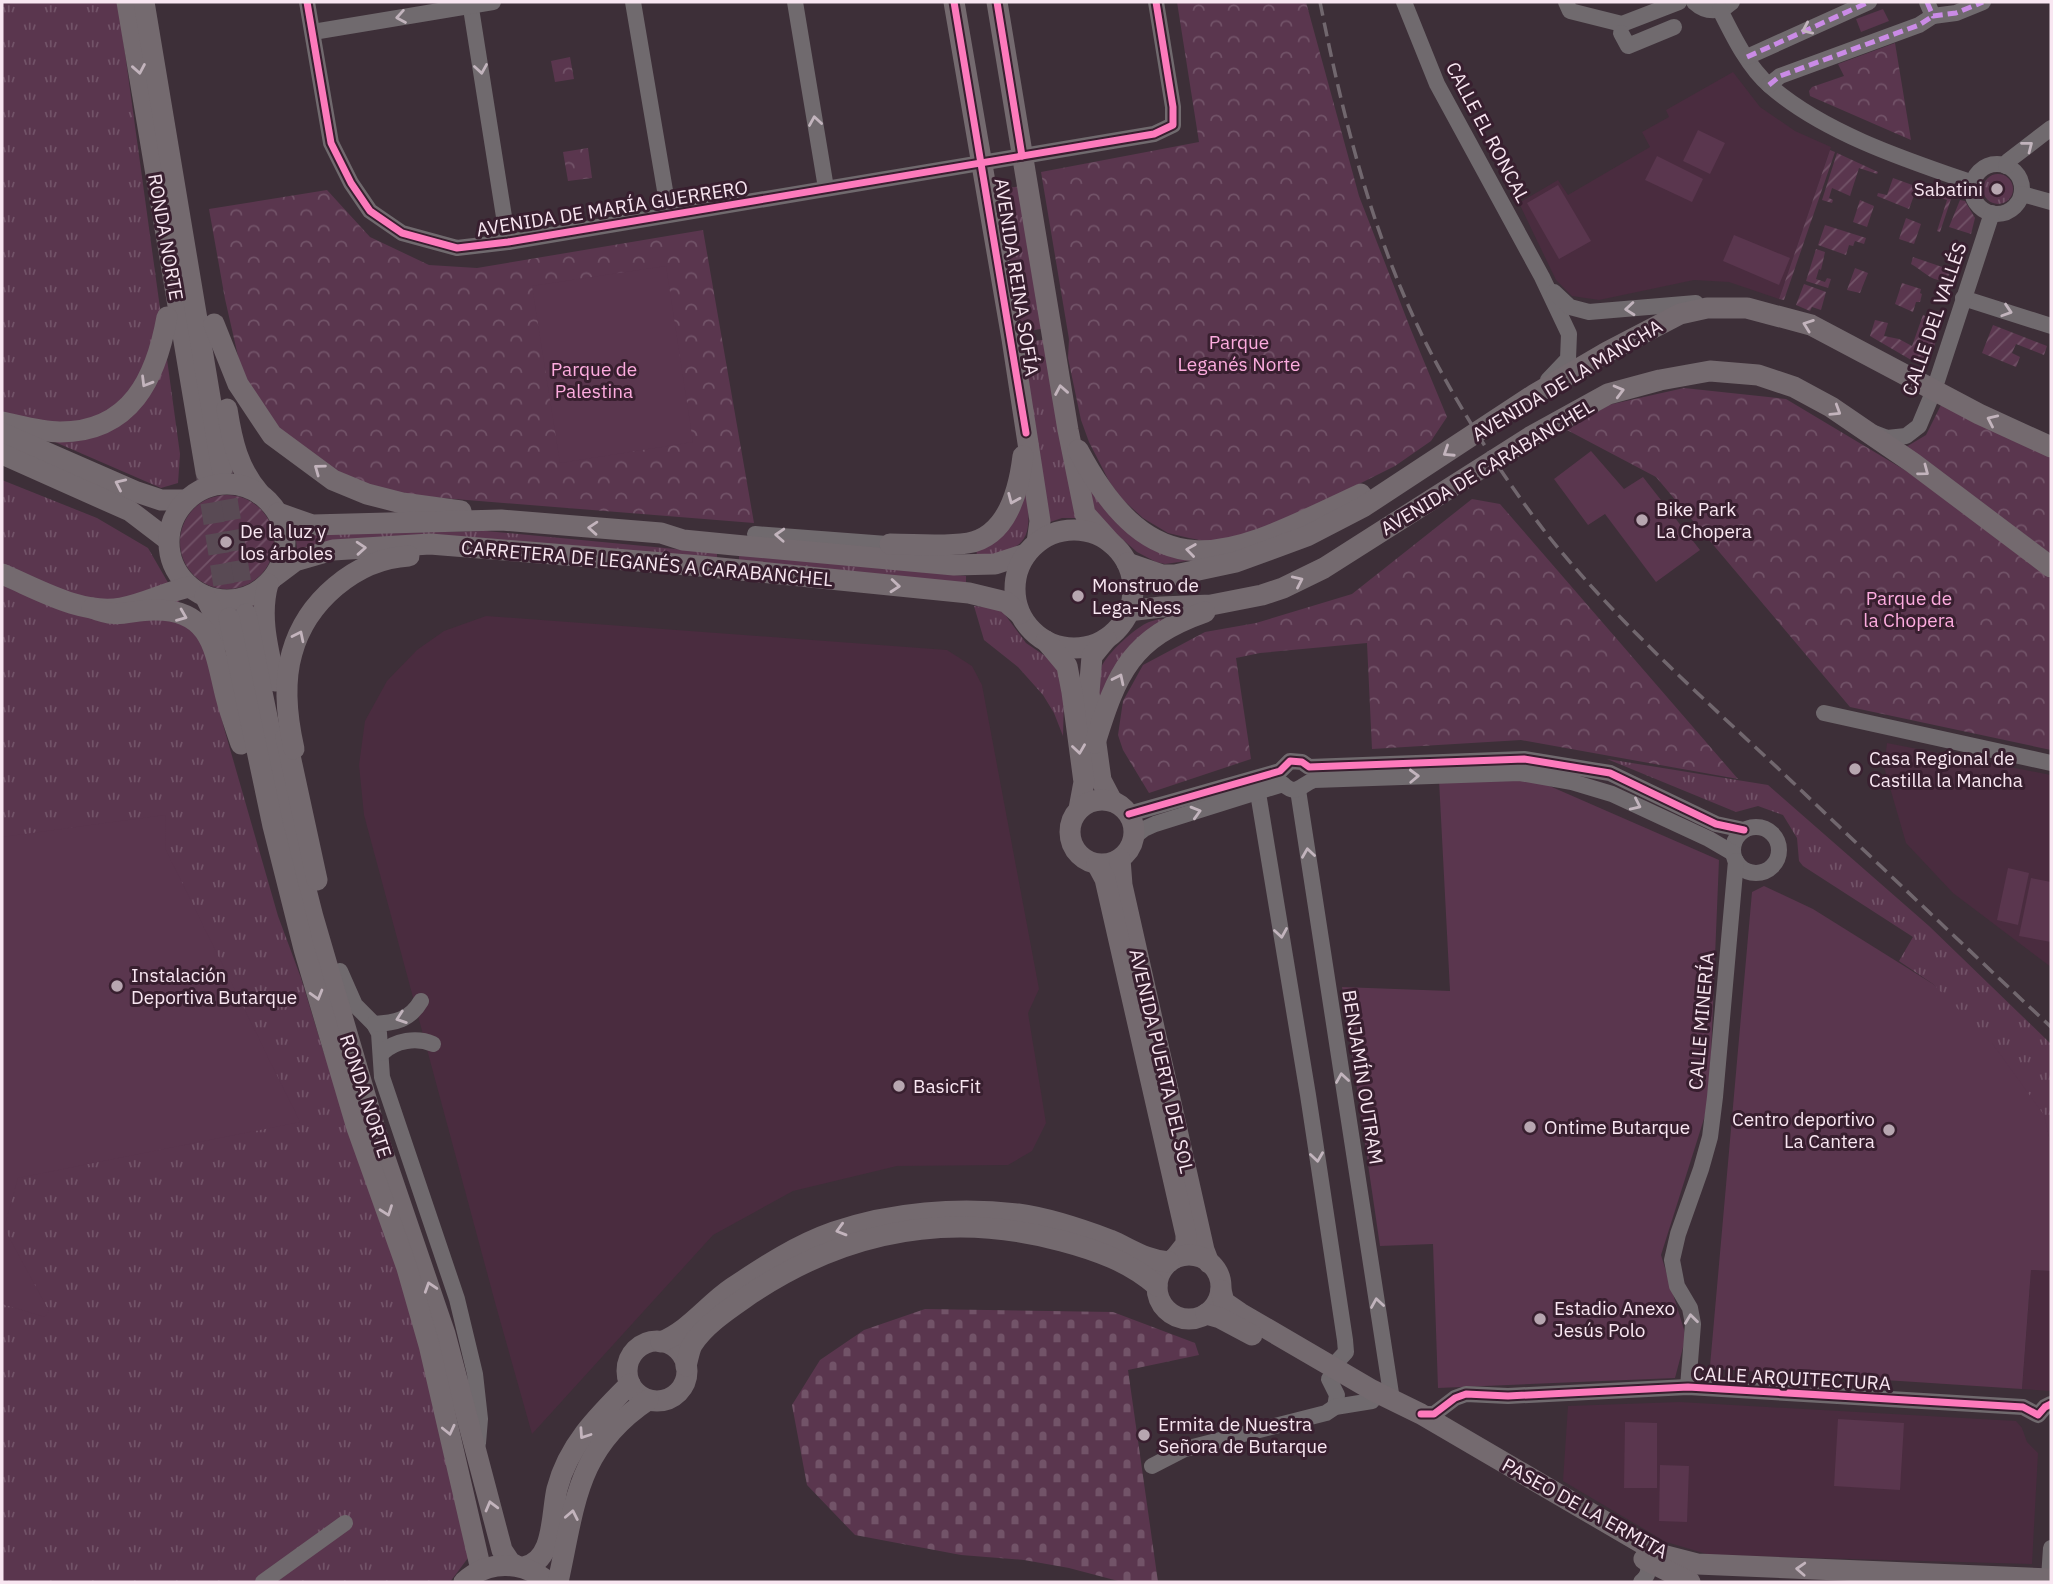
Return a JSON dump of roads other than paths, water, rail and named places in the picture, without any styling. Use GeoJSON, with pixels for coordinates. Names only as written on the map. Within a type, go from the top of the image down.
{"type":"FeatureCollection","features":[{"type":"Feature","properties":{"kind":"main road","name":"RONDA NORTE"},"geometry":{"type":"LineString","coordinates":[[127,2],[156,183],[214,471],[180,210],[144,2]]}},
{"type":"Feature","properties":{"kind":"main road","name":"AVENIDA REINA SOFÍA"},"geometry":{"type":"LineString","coordinates":[[954,2],[1002,159],[1068,430],[1085,514],[1112,544]]}},
{"type":"Feature","properties":{"kind":"main road","name":"AVENIDA REINA SOFÍA"},"geometry":{"type":"LineString","coordinates":[[996,2],[1002,159],[1026,433],[1040,521],[1032,548]]}},
{"type":"Feature","properties":{"kind":"main road"},"geometry":{"type":"LineString","coordinates":[[144,598],[159,579],[174,519],[187,499],[192,475],[167,317],[155,218],[156,183]]}},
{"type":"Feature","properties":{"kind":"main road"},"geometry":{"type":"LineString","coordinates":[[180,210],[192,237],[214,324],[234,448],[247,478],[278,513],[283,525],[285,551],[271,580],[263,607],[264,624],[305,823],[340,971],[405,1189],[414,1240]]}},
{"type":"Feature","properties":{"kind":"main road","name":"AVENIDA DE LA MANCHA"},"geometry":{"type":"LineString","coordinates":[[1127,563],[1155,573],[1175,575],[1261,555],[1326,527],[1363,507],[1535,394],[1607,352],[1680,314],[1707,308],[1747,308],[1811,324],[1979,414],[2051,447]]}},
{"type":"Feature","properties":{"kind":"main road"},"geometry":{"type":"LineString","coordinates":[[2,422],[58,432],[94,427],[110,419],[128,406],[147,383],[159,356],[167,317]]}},
{"type":"Feature","properties":{"kind":"main road"},"geometry":{"type":"LineString","coordinates":[[214,324],[238,383],[272,435],[333,480],[367,494],[402,503],[481,513],[501,520]]}},
{"type":"Feature","properties":{"kind":"main road","name":"AVENIDA DE CARABANCHEL"},"geometry":{"type":"LineString","coordinates":[[1128,611],[1211,605],[1262,595],[1303,580],[1530,437],[1608,394],[1660,380],[1710,371],[1758,375],[1794,387],[1868,431],[2051,567]]}},
{"type":"Feature","properties":{"kind":"main road"},"geometry":{"type":"LineString","coordinates":[[1068,430],[1090,472],[1120,514],[1158,540],[1181,549],[1197,551],[1230,549],[1263,538],[1377,486],[1415,473]]}},
{"type":"Feature","properties":{"kind":"main road"},"geometry":{"type":"LineString","coordinates":[[2,433],[137,492],[161,499],[187,499],[206,488],[218,485],[242,486],[260,494]]}},
{"type":"Feature","properties":{"kind":"main road"},"geometry":{"type":"LineString","coordinates":[[890,544],[971,543],[1003,521],[1019,485],[1026,433]]}},
{"type":"Feature","properties":{"kind":"main road"},"geometry":{"type":"LineString","coordinates":[[2,454],[130,510],[169,547],[181,579],[197,592],[222,600],[239,599],[254,594],[271,580]]}},
{"type":"Feature","properties":{"kind":"main road","name":"CARRETERA DE LEGANÉS A CARABANCHEL"},"geometry":{"type":"LineString","coordinates":[[278,513],[312,525],[501,520],[661,533],[683,540],[954,565],[995,564],[1032,548]]}},
{"type":"Feature","properties":{"kind":"main road"},"geometry":{"type":"LineString","coordinates":[[1080,530],[1112,544],[1127,563],[1132,579],[1132,595],[1123,622],[1092,656],[1089,693],[1101,779],[1133,821],[1134,837],[1131,846],[1119,859],[1097,864],[1081,856],[1072,842],[1070,824],[1079,809],[1084,782],[1067,666],[1020,614],[1015,589],[1016,577],[1032,548],[1057,532],[1080,530]]}},
{"type":"Feature","properties":{"kind":"main road"},"geometry":{"type":"LineString","coordinates":[[661,533],[683,531],[755,534]]}},
{"type":"Feature","properties":{"kind":"main road","name":"CARRETERA DE LEGANÉS A CARABANCHEL"},"geometry":{"type":"LineString","coordinates":[[271,580],[295,561],[333,550],[430,544],[700,566],[969,593],[1006,602],[1020,614]]}},
{"type":"Feature","properties":{"kind":"main road"},"geometry":{"type":"LineString","coordinates":[[305,823],[305,804],[290,732],[287,699],[291,654],[314,608],[345,579],[363,568],[394,557],[495,549]]}},
{"type":"Feature","properties":{"kind":"main road"},"geometry":{"type":"LineString","coordinates":[[2,574],[54,596],[113,615],[145,610],[167,611],[193,620],[213,643],[226,698],[241,744]]}},
{"type":"Feature","properties":{"kind":"main road","name":"RONDA NORTE"},"geometry":{"type":"LineString","coordinates":[[197,592],[217,620],[265,848],[291,930],[304,949]]}},
{"type":"Feature","properties":{"kind":"main road"},"geometry":{"type":"LineString","coordinates":[[93,608],[110,609],[144,598],[197,592]]}},
{"type":"Feature","properties":{"kind":"main road"},"geometry":{"type":"LineString","coordinates":[[1095,743],[1121,672],[1138,651],[1154,635],[1181,620],[1233,601]]}},
{"type":"Feature","properties":{"kind":"main road","name":"RONDA NORTE"},"geometry":{"type":"LineString","coordinates":[[520,1567],[492,1566],[472,1576],[425,1332],[407,1268],[357,1128],[304,949],[273,826],[237,616],[313,917],[375,1129],[445,1334],[502,1550],[510,1562],[520,1567],[548,1582]]}},
{"type":"Feature","properties":{"kind":"main road"},"geometry":{"type":"LineString","coordinates":[[1046,641],[1070,648],[1106,639]]}},
{"type":"Feature","properties":{"kind":"main road"},"geometry":{"type":"LineString","coordinates":[[1079,809],[1094,800],[1121,807]]}},
{"type":"Feature","properties":{"kind":"main road","name":"AVENIDA PUERTA DEL SOL"},"geometry":{"type":"LineString","coordinates":[[1119,859],[1122,885],[1209,1263]]}},
{"type":"Feature","properties":{"kind":"main road","name":"AVENIDA PUERTA DEL SOL"},"geometry":{"type":"LineString","coordinates":[[1097,864],[1105,879],[1184,1223],[1186,1244],[1172,1260]]}},
{"type":"Feature","properties":{"kind":"main road"},"geometry":{"type":"LineString","coordinates":[[1157,1286],[1134,1269],[1111,1257],[1041,1235],[994,1228],[938,1226],[885,1234],[836,1249],[773,1279],[731,1307],[691,1346],[683,1385],[668,1399],[648,1400],[640,1396],[630,1384],[627,1368],[633,1353],[645,1344],[661,1342],[678,1335],[721,1295],[779,1257],[835,1231],[893,1217],[952,1212],[1018,1214],[1062,1224],[1107,1239],[1153,1261],[1193,1255],[1216,1270],[1221,1290],[1216,1304],[1206,1314],[1192,1319],[1175,1317],[1161,1304],[1157,1286],[1162,1269],[1172,1260]]}},
{"type":"Feature","properties":{"kind":"main road","name":"PASEO DE LA ERMITA"},"geometry":{"type":"LineString","coordinates":[[1221,1290],[1224,1302],[1331,1373]]}},
{"type":"Feature","properties":{"kind":"main road","name":"PASEO DE LA ERMITA"},"geometry":{"type":"LineString","coordinates":[[1206,1314],[1234,1325],[1373,1396],[1435,1439],[1685,1580]]}},
{"type":"Feature","properties":{"kind":"main road"},"geometry":{"type":"LineString","coordinates":[[661,1342],[677,1350],[686,1366]]}},
{"type":"Feature","properties":{"kind":"main road"},"geometry":{"type":"LineString","coordinates":[[520,1567],[532,1566],[540,1560],[550,1536],[558,1488],[569,1457],[589,1426],[630,1384]]}},
{"type":"Feature","properties":{"kind":"main road","name":"PASEO DE LA ERMITA"},"geometry":{"type":"LineString","coordinates":[[1373,1396],[1421,1414],[1662,1555],[1697,1564],[2047,1579]]}},
{"type":"Feature","properties":{"kind":"main road"},"geometry":{"type":"LineString","coordinates":[[558,1582],[576,1497],[586,1467],[624,1416],[648,1400]]}},
{"type":"Feature","properties":{"kind":"street","name":"AVENIDA DE MARÍA GUERRERO"},"geometry":{"type":"LineString","coordinates":[[307,2],[331,143],[351,183],[370,211],[402,233],[457,248],[508,242],[1154,134],[1173,125],[1173,107],[1156,2]]}},
{"type":"Feature","properties":{"kind":"street"},"geometry":{"type":"LineString","coordinates":[[313,32],[493,2]]}},
{"type":"Feature","properties":{"kind":"street"},"geometry":{"type":"LineString","coordinates":[[632,2],[669,214]]}},
{"type":"Feature","properties":{"kind":"street"},"geometry":{"type":"LineString","coordinates":[[795,2],[826,188]]}},
{"type":"Feature","properties":{"kind":"street","name":"CALLE EL RONCAL"},"geometry":{"type":"LineString","coordinates":[[1404,2],[1437,84],[1542,277],[1569,334],[1568,359],[1535,394]]}},
{"type":"Feature","properties":{"kind":"street"},"geometry":{"type":"LineString","coordinates":[[1566,2],[1570,11],[1622,24],[1679,2]]}},
{"type":"Feature","properties":{"kind":"street"},"geometry":{"type":"LineString","coordinates":[[1694,2],[1705,10],[1726,6],[1746,57],[1769,85],[1805,112],[1834,128],[1892,153],[1973,183]]}},
{"type":"Feature","properties":{"kind":"street"},"geometry":{"type":"LineString","coordinates":[[1746,57],[1869,2]]}},
{"type":"Feature","properties":{"kind":"street"},"geometry":{"type":"LineString","coordinates":[[1769,85],[1780,76],[1919,25],[1930,9],[1956,13],[1983,2]]}},
{"type":"Feature","properties":{"kind":"street"},"geometry":{"type":"LineString","coordinates":[[470,4],[508,242]]}},
{"type":"Feature","properties":{"kind":"street"},"geometry":{"type":"LineString","coordinates":[[1621,33],[1628,46],[1674,27]]}},
{"type":"Feature","properties":{"kind":"street"},"geometry":{"type":"LineString","coordinates":[[2006,166],[2008,161],[2051,128]]}},
{"type":"Feature","properties":{"kind":"street"},"geometry":{"type":"LineString","coordinates":[[1998,164],[2006,166],[2019,177],[2022,194],[2011,210],[1992,213],[1979,205],[1973,191],[1973,183],[1982,169],[1998,164]]}},
{"type":"Feature","properties":{"kind":"street"},"geometry":{"type":"LineString","coordinates":[[2022,194],[2051,202]]}},
{"type":"Feature","properties":{"kind":"street","name":"CALLE DEL VALLÉS"},"geometry":{"type":"LineString","coordinates":[[1868,431],[1887,438],[1906,436],[1919,426],[1934,390],[1992,213]]}},
{"type":"Feature","properties":{"kind":"street","name":"CALLE EL RONCAL"},"geometry":{"type":"LineString","coordinates":[[1542,277],[1564,303],[1588,312],[1708,302],[1747,308]]}},
{"type":"Feature","properties":{"kind":"street"},"geometry":{"type":"LineString","coordinates":[[1963,298],[2051,326]]}},
{"type":"Feature","properties":{"kind":"street"},"geometry":{"type":"LineString","coordinates":[[755,534],[912,547],[954,565]]}},
{"type":"Feature","properties":{"kind":"street"},"geometry":{"type":"LineString","coordinates":[[1825,713],[2051,762]]}},
{"type":"Feature","properties":{"kind":"street"},"geometry":{"type":"LineString","coordinates":[[1121,807],[1296,779],[1524,759],[1610,774],[1716,824],[1744,830],[1757,827],[1770,832],[1779,849],[1772,866],[1761,872],[1749,872],[1709,839],[1612,794],[1572,782],[1520,773],[1296,779],[1155,824],[1134,837]]}},
{"type":"Feature","properties":{"kind":"street","name":"BENJAMÍN OUTRAM"},"geometry":{"type":"LineString","coordinates":[[1296,779],[1387,1370],[1373,1396]]}},
{"type":"Feature","properties":{"kind":"street"},"geometry":{"type":"LineString","coordinates":[[1258,793],[1345,1340],[1346,1352],[1331,1373],[1338,1395],[1335,1407]]}},
{"type":"Feature","properties":{"kind":"street"},"geometry":{"type":"LineString","coordinates":[[1734,857],[1735,840],[1744,830]]}},
{"type":"Feature","properties":{"kind":"street","name":"CALLE MINERÍA"},"geometry":{"type":"LineString","coordinates":[[1688,1387],[1693,1324],[1689,1308],[1677,1286],[1672,1260],[1710,1137],[1716,1097],[1734,857]]}},
{"type":"Feature","properties":{"kind":"street","name":"CALLE MINERÍA"},"geometry":{"type":"LineString","coordinates":[[1732,899],[1749,872]]}},
{"type":"Feature","properties":{"kind":"street"},"geometry":{"type":"LineString","coordinates":[[340,971],[355,1005],[379,1033],[382,1077],[457,1299],[472,1362],[480,1419],[477,1453]]}},
{"type":"Feature","properties":{"kind":"street"},"geometry":{"type":"LineString","coordinates":[[374,1024],[414,1014],[421,1002]]}},
{"type":"Feature","properties":{"kind":"street"},"geometry":{"type":"LineString","coordinates":[[382,1053],[394,1045],[417,1039],[433,1044]]}},
{"type":"Feature","properties":{"kind":"street","name":"CALLE ARQUITECTURA"},"geometry":{"type":"LineString","coordinates":[[1421,1414],[1434,1414],[1455,1398],[1466,1394],[1508,1396],[1688,1387],[2023,1407],[2038,1415],[2051,1404]]}},
{"type":"Feature","properties":{"kind":"street"},"geometry":{"type":"LineString","coordinates":[[1152,1466],[1185,1449],[1328,1412],[1335,1407],[1373,1396]]}},
{"type":"Feature","properties":{"kind":"street"},"geometry":{"type":"LineString","coordinates":[[264,1582],[345,1523]]}},
{"type":"Feature","properties":{"kind":"street"},"geometry":{"type":"LineString","coordinates":[[2047,1579],[2051,1548]]}},
{"type":"Feature","properties":{"kind":"street"},"geometry":{"type":"LineString","coordinates":[[1641,1582],[1648,1576],[1649,1569],[1644,1558]]}},
{"type":"Feature","properties":{"kind":"street"},"geometry":{"type":"LineString","coordinates":[[1652,1582],[1685,1580]]}},
{"type":"Feature","properties":{"kind":"tunnel"},"geometry":{"type":"LineString","coordinates":[[222,469],[246,614]]}},
{"type":"Feature","properties":{"kind":"tunnel"},"geometry":{"type":"LineString","coordinates":[[206,472],[229,618]]}},
{"type":"Feature","properties":{"kind":"railway"},"geometry":{"type":"LineString","coordinates":[[1320,2],[1339,92],[1363,181],[1393,269],[1444,377],[1515,490],[1572,565],[1630,627],[2051,1027]]}},
{"type":"Feature","properties":{"kind":"place","name":"Sabatini"},"geometry":{"type":"Point","coordinates":[1997,189]}},
{"type":"Feature","properties":{"kind":"place","name":"Bike Park La Chopera"},"geometry":{"type":"Point","coordinates":[1642,520]}},
{"type":"Feature","properties":{"kind":"place","name":"De la luz y los árboles"},"geometry":{"type":"Point","coordinates":[226,542]}},
{"type":"Feature","properties":{"kind":"place","name":"Monstruo de Lega-Ness"},"geometry":{"type":"Point","coordinates":[1078,596]}},
{"type":"Feature","properties":{"kind":"place","name":"Casa Regional de Castilla la Mancha"},"geometry":{"type":"Point","coordinates":[1855,769]}},
{"type":"Feature","properties":{"kind":"place","name":"Instalación Deportiva Butarque"},"geometry":{"type":"Point","coordinates":[117,986]}},
{"type":"Feature","properties":{"kind":"place","name":"BasicFit"},"geometry":{"type":"Point","coordinates":[899,1086]}},
{"type":"Feature","properties":{"kind":"place","name":"Ontime Butarque"},"geometry":{"type":"Point","coordinates":[1530,1127]}},
{"type":"Feature","properties":{"kind":"place","name":"Centro deportivo La Cantera"},"geometry":{"type":"Point","coordinates":[1889,1130]}},
{"type":"Feature","properties":{"kind":"place","name":"Estadio Anexo Jesús Polo"},"geometry":{"type":"Point","coordinates":[1540,1319]}},
{"type":"Feature","properties":{"kind":"place","name":"Ermita de Nuestra Señora de Butarque"},"geometry":{"type":"Point","coordinates":[1144,1435]}},
{"type":"Feature","properties":{"kind":"park label","name":"Parque Leganés Norte"},"geometry":{"type":"Point","coordinates":[1239,353]}},
{"type":"Feature","properties":{"kind":"park label","name":"Parque de Palestina"},"geometry":{"type":"Point","coordinates":[594,380]}},
{"type":"Feature","properties":{"kind":"park label","name":"Parque de la Chopera"},"geometry":{"type":"Point","coordinates":[1909,609]}}]}
